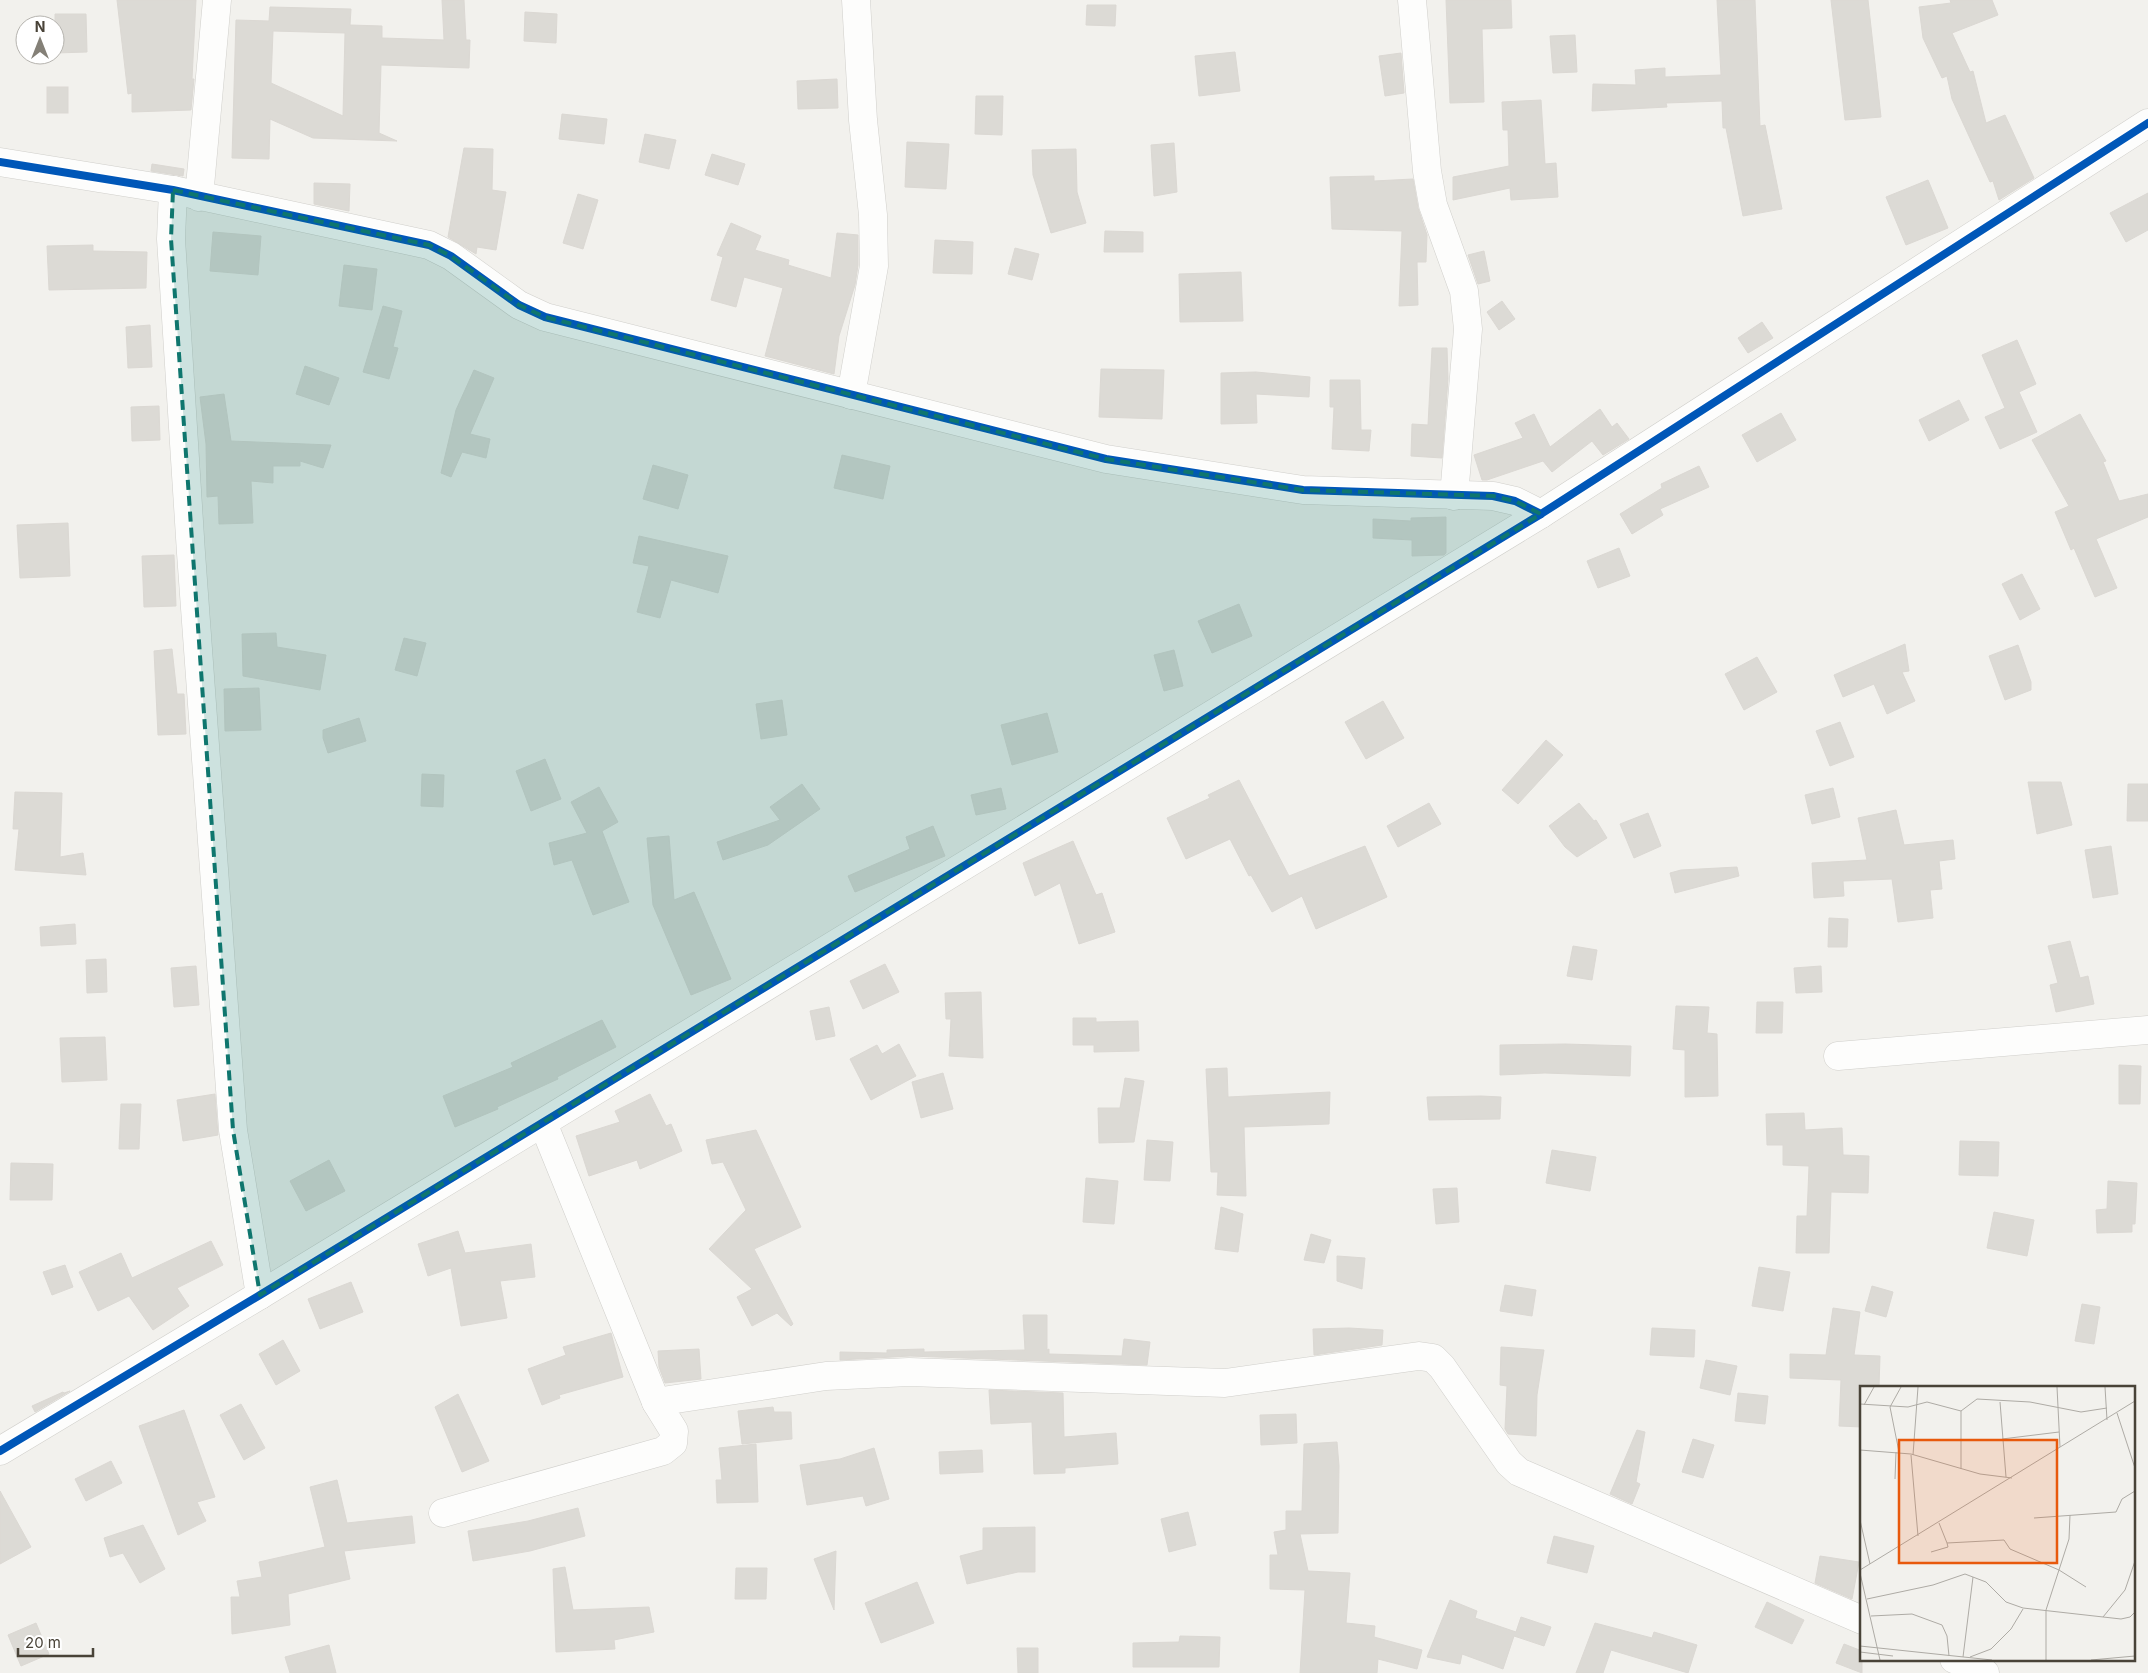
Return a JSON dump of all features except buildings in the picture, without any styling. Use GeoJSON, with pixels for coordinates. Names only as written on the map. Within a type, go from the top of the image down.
{"type":"FeatureCollection","features":[{"type":"Feature","properties":{"kind":"street"},"geometry":{"type":"LineString","coordinates":[[199,197],[217,0]]}},
{"type":"Feature","properties":{"kind":"street"},"geometry":{"type":"LineString","coordinates":[[851,395],[874,266],[873,215],[863,120],[856,0]]}},
{"type":"Feature","properties":{"kind":"street"},"geometry":{"type":"LineString","coordinates":[[1412,0],[1433,205],[1464,291],[1468,329],[1454,496]]}},
{"type":"Feature","properties":{"kind":"street"},"geometry":{"type":"LineString","coordinates":[[0,1451],[543,1123],[1541,514],[2148,123]]}},
{"type":"Feature","properties":{"kind":"street"},"geometry":{"type":"LineString","coordinates":[[0,162],[173,190],[429,245],[451,256],[519,305],[545,317],[1106,459],[1303,490],[1492,496],[1515,501],[1541,514]]}},
{"type":"Feature","properties":{"kind":"street"},"geometry":{"type":"LineString","coordinates":[[173,190],[171,239],[233,1130],[260,1295]]}},
{"type":"Feature","properties":{"kind":"street"},"geometry":{"type":"LineString","coordinates":[[1838,1056],[2148,1030]]}},
{"type":"Feature","properties":{"kind":"street"},"geometry":{"type":"LineString","coordinates":[[443,1512],[663,1451],[673,1443],[674,1431],[656,1402],[543,1123]]}},
{"type":"Feature","properties":{"kind":"street"},"geometry":{"type":"LineString","coordinates":[[656,1402],[826,1376],[909,1372],[1225,1383],[1419,1356],[1433,1358],[1442,1367],[1509,1463],[1519,1472],[1860,1619]]}},
{"type":"Feature","properties":{"kind":"street"},"geometry":{"type":"LineString","coordinates":[[1956,1660],[1985,1673]]}},
{"type":"Feature","properties":{"kind":"highlighted area"},"geometry":{"type":"Polygon","coordinates":[[[173,190],[429,245],[451,256],[519,305],[545,317],[1106,459],[1303,490],[1493,496],[1515,501],[1541,514],[543,1123],[260,1295],[233,1130],[171,239],[173,190]]]}},
{"type":"Feature","properties":{"kind":"cycle path"},"geometry":{"type":"LineString","coordinates":[[0,1451],[260,1295],[1541,514],[2148,123]]}},
{"type":"Feature","properties":{"kind":"cycle path"},"geometry":{"type":"LineString","coordinates":[[0,162],[173,190],[429,245],[451,256],[519,305],[545,317],[1106,459],[1303,490],[1493,496],[1515,501],[1541,514]]}}]}
